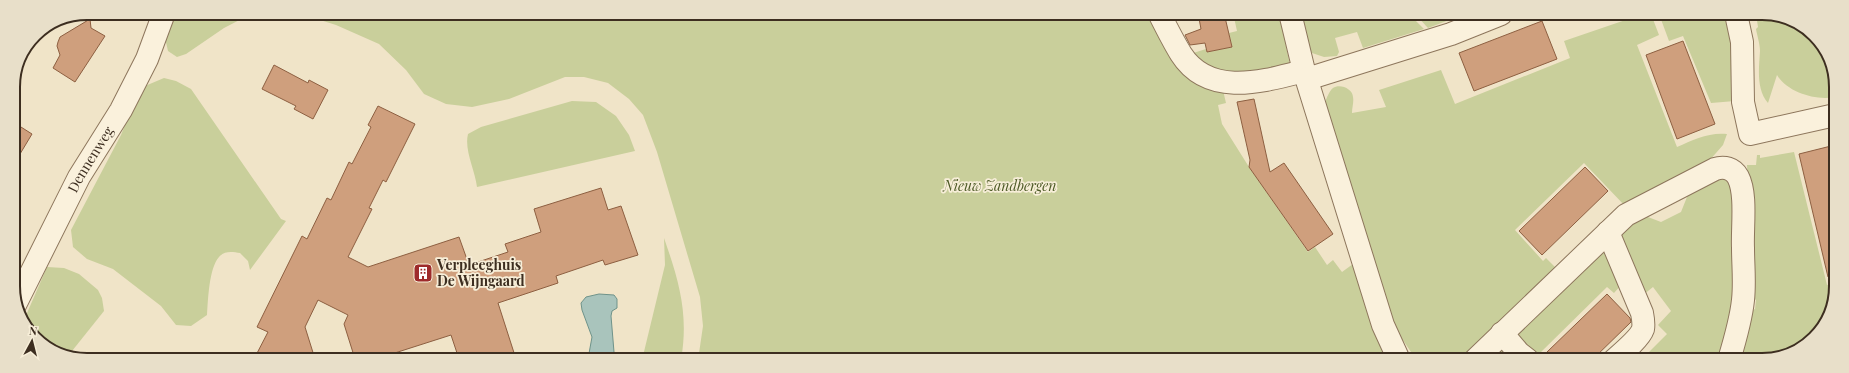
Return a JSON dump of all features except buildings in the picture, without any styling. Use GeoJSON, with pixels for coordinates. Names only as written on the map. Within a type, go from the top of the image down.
{"type":"FeatureCollection","features":[{"type":"Feature","properties":{"kind":"street","name":"Dennenweg"},"geometry":{"type":"LineString","coordinates":[[21,295],[43,247],[79,177],[120,110],[147,59],[161,20]]}},
{"type":"Feature","properties":{"kind":"street"},"geometry":{"type":"LineString","coordinates":[[1163,20],[1181,55],[1191,66],[1204,76],[1239,84],[1263,82],[1306,75],[1451,34],[1486,20]]}},
{"type":"Feature","properties":{"kind":"street"},"geometry":{"type":"LineString","coordinates":[[1292,20],[1306,75],[1383,325],[1396,353]]}},
{"type":"Feature","properties":{"kind":"street"},"geometry":{"type":"LineString","coordinates":[[1737,20],[1742,42],[1743,102],[1750,134],[1829,116]]}},
{"type":"Feature","properties":{"kind":"street"},"geometry":{"type":"LineString","coordinates":[[1482,353],[1626,215],[1722,166],[1734,172],[1742,189],[1744,284],[1740,320],[1731,353]]}},
{"type":"Feature","properties":{"kind":"street"},"geometry":{"type":"LineString","coordinates":[[1608,232],[1644,321],[1643,330],[1621,353]]}},
{"type":"Feature","properties":{"kind":"street"},"geometry":{"type":"LineString","coordinates":[[1502,334],[1519,353]]}},
{"type":"Feature","properties":{"kind":"green space"},"geometry":{"type":"Polygon","coordinates":[[[171,20],[239,20],[224,28],[186,54],[177,57],[168,51],[165,38],[171,20]]]}},
{"type":"Feature","properties":{"kind":"green space","name":"Nieuw Zandbergen"},"geometry":{"type":"Polygon","coordinates":[[[320,20],[1160,20],[1222,86],[1226,103],[1218,105],[1222,124],[1249,167],[1308,252],[1315,247],[1327,265],[1333,260],[1342,272],[1353,264],[1383,353],[699,353],[703,326],[700,297],[657,152],[643,115],[629,99],[608,83],[584,77],[565,77],[509,99],[472,107],[446,104],[424,94],[406,70],[379,44],[336,25],[320,20]]]}},
{"type":"Feature","properties":{"kind":"green space"},"geometry":{"type":"Polygon","coordinates":[[[1235,20],[1280,20],[1290,65],[1284,71],[1216,72],[1190,54],[1206,49],[1207,52],[1232,47],[1229,33],[1237,31],[1235,20]]]}},
{"type":"Feature","properties":{"kind":"green space"},"geometry":{"type":"Polygon","coordinates":[[[1302,20],[1415,20],[1424,29],[1363,48],[1357,32],[1335,38],[1339,52],[1337,56],[1324,57],[1312,53],[1308,47],[1302,20]]]}},
{"type":"Feature","properties":{"kind":"green space"},"geometry":{"type":"Polygon","coordinates":[[[1421,20],[1449,20],[1428,28],[1421,20]]]}},
{"type":"Feature","properties":{"kind":"green space"},"geometry":{"type":"Polygon","coordinates":[[[1625,20],[1653,20],[1659,35],[1637,45],[1677,147],[1707,135],[1727,134],[1723,145],[1709,161],[1626,207],[1584,163],[1515,230],[1543,261],[1546,258],[1557,269],[1470,353],[1412,353],[1390,321],[1325,102],[1330,91],[1339,86],[1349,89],[1353,99],[1352,113],[1386,107],[1379,90],[1441,70],[1455,104],[1570,58],[1564,41],[1625,20]]]}},
{"type":"Feature","properties":{"kind":"green space"},"geometry":{"type":"Polygon","coordinates":[[[1661,20],[1725,20],[1731,45],[1735,101],[1711,103],[1683,36],[1669,41],[1661,20]]]}},
{"type":"Feature","properties":{"kind":"green space"},"geometry":{"type":"Polygon","coordinates":[[[1757,20],[1784,24],[1799,31],[1809,40],[1820,53],[1824,61],[1828,74],[1829,98],[1819,98],[1802,94],[1787,86],[1777,75],[1768,103],[1764,97],[1759,78],[1760,48],[1756,29],[1758,27],[1757,20]]]}},
{"type":"Feature","properties":{"kind":"green space"},"geometry":{"type":"Polygon","coordinates":[[[164,78],[176,81],[191,89],[281,219],[286,221],[250,270],[248,261],[240,253],[226,252],[219,257],[211,276],[207,315],[191,326],[176,325],[161,306],[113,269],[87,259],[73,247],[71,230],[121,135],[137,95],[145,86],[164,78]]]}},
{"type":"Feature","properties":{"kind":"green space"},"geometry":{"type":"Polygon","coordinates":[[[572,101],[596,102],[616,116],[629,135],[635,151],[477,187],[467,147],[468,134],[481,127],[572,101]]]}},
{"type":"Feature","properties":{"kind":"green space"},"geometry":{"type":"Polygon","coordinates":[[[1794,152],[1827,285],[1829,284],[1829,286],[1822,316],[1815,327],[1799,342],[1780,351],[1767,353],[1739,353],[1750,312],[1755,309],[1756,300],[1753,298],[1747,165],[1756,165],[1757,155],[1760,155],[1760,158],[1794,152]]]}},
{"type":"Feature","properties":{"kind":"green space"},"geometry":{"type":"Polygon","coordinates":[[[1725,178],[1733,184],[1735,301],[1721,353],[1648,353],[1667,334],[1658,325],[1671,311],[1653,287],[1643,295],[1618,235],[1640,214],[1661,222],[1681,212],[1691,187],[1725,178]]]}},
{"type":"Feature","properties":{"kind":"green space"},"geometry":{"type":"Polygon","coordinates":[[[664,238],[678,283],[681,298],[684,328],[682,353],[644,353],[665,265],[664,238]]]}},
{"type":"Feature","properties":{"kind":"green space"},"geometry":{"type":"Polygon","coordinates":[[[1605,248],[1623,283],[1614,293],[1607,287],[1540,353],[1532,353],[1514,333],[1605,248]]]}},
{"type":"Feature","properties":{"kind":"green space"},"geometry":{"type":"Polygon","coordinates":[[[47,267],[64,268],[79,274],[98,290],[102,298],[104,311],[72,351],[52,343],[52,321],[29,320],[27,314],[47,267]]]}},
{"type":"Feature","properties":{"kind":"green space"},"geometry":{"type":"Polygon","coordinates":[[[1501,349],[1505,353],[1497,353],[1501,349]]]}},
{"type":"Feature","properties":{"kind":"water"},"geometry":{"type":"Polygon","coordinates":[[[599,294],[614,295],[617,299],[617,308],[612,311],[611,316],[614,353],[589,353],[592,337],[582,310],[581,303],[586,297],[599,294]]]}},
{"type":"Feature","properties":{"kind":"place","name":"Verpleeghuis De Wijngaard"},"geometry":{"type":"Point","coordinates":[423,273]}}]}
